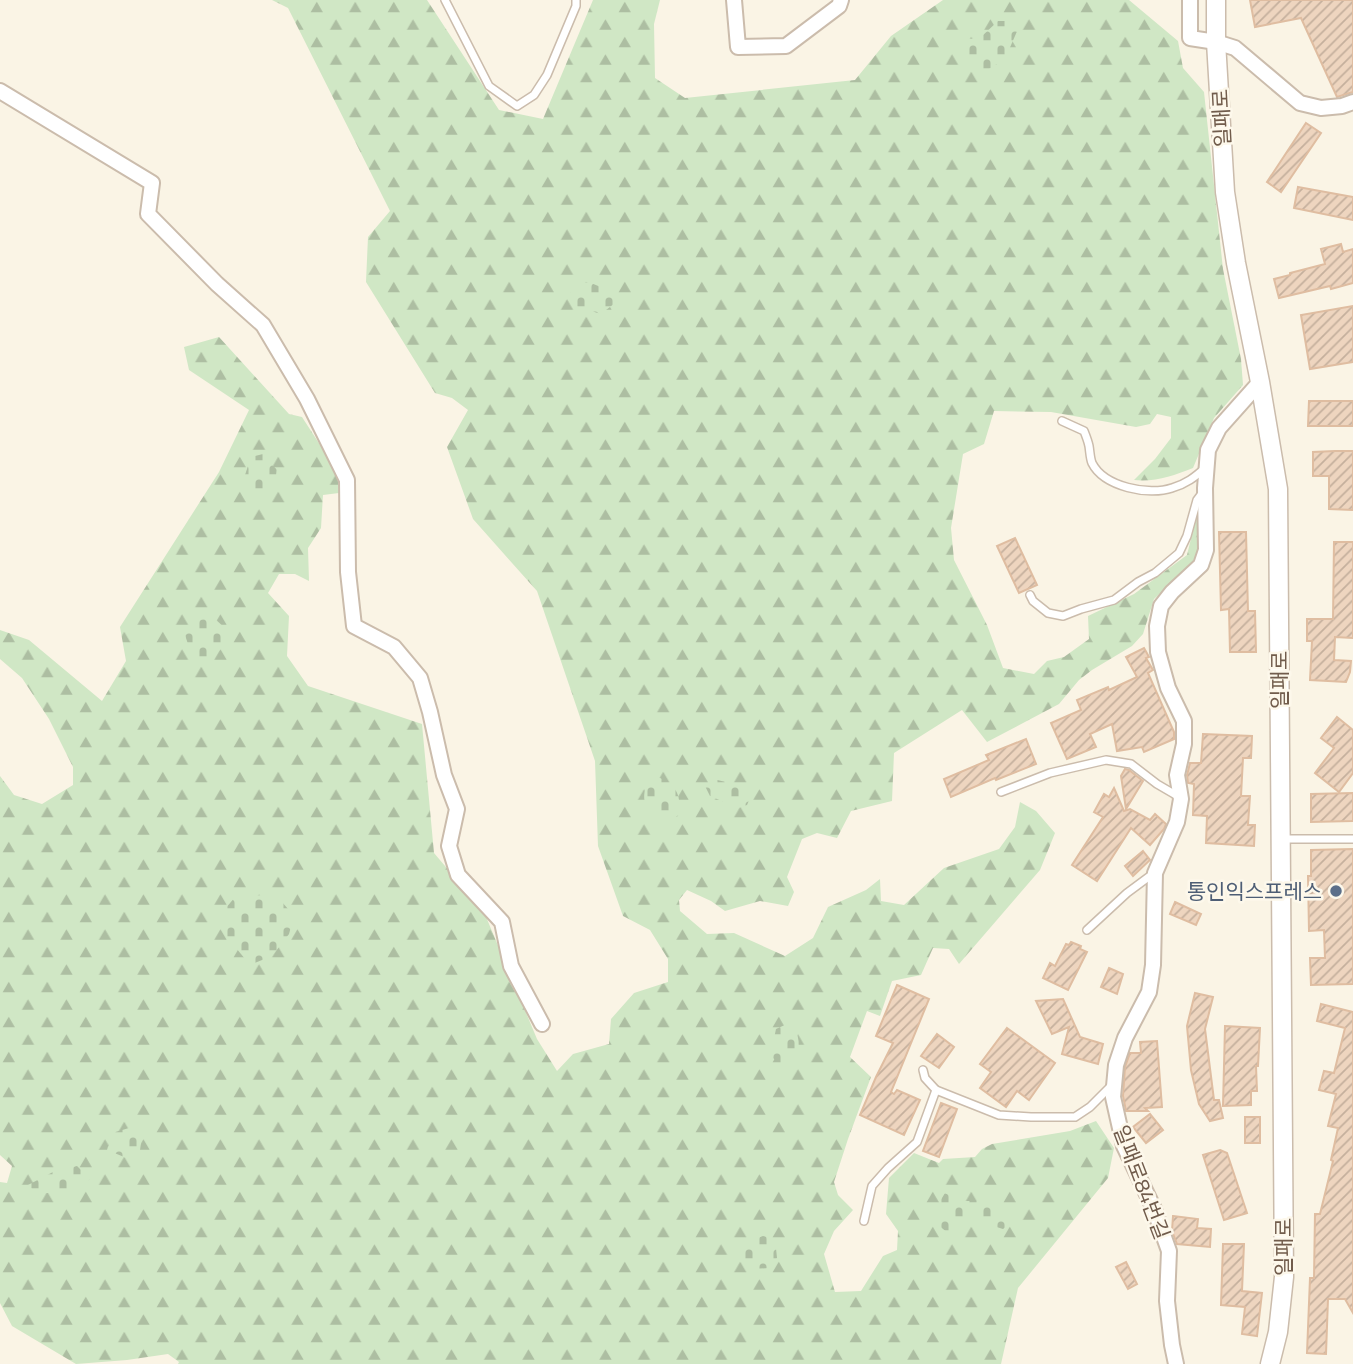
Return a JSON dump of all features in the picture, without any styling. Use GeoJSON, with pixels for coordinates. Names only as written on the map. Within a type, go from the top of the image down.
{"type":"FeatureCollection","features":[{"type":"Feature","properties":{"kind":"street"},"geometry":{"type":"LineString","coordinates":[[734,0],[737,47],[786,46],[839,6],[841,0]]}},
{"type":"Feature","properties":{"kind":"street"},"geometry":{"type":"LineString","coordinates":[[1190,0],[1190,38],[1235,48],[1300,103],[1321,108],[1353,102]]}},
{"type":"Feature","properties":{"kind":"street","name":"일패로"},"geometry":{"type":"LineString","coordinates":[[1216,0],[1225,192],[1278,489],[1284,1277],[1278,1332],[1270,1364]]}},
{"type":"Feature","properties":{"kind":"street"},"geometry":{"type":"LineString","coordinates":[[0,91],[152,183],[148,214],[217,284],[263,325],[307,399],[347,480],[348,572],[354,626],[394,647],[420,678],[444,775],[457,809],[449,846],[458,875],[502,922],[511,967],[542,1024]]}},
{"type":"Feature","properties":{"kind":"street","name":"일패로84번길"},"geometry":{"type":"LineString","coordinates":[[1176,1364],[1167,1301],[1169,1251],[1154,1209],[1124,1146],[1113,1097],[1114,1083],[1116,1065],[1125,1038],[1149,992],[1153,965],[1155,873],[1177,822],[1181,799],[1177,775],[1184,744],[1184,721],[1168,688],[1161,664],[1157,625],[1161,607],[1172,592],[1200,565],[1206,550],[1205,488],[1208,450],[1219,428],[1260,382]]}},
{"type":"Feature","properties":{"kind":"lane"},"geometry":{"type":"LineString","coordinates":[[445,0],[489,86],[517,106],[534,95],[547,75],[576,6],[576,0]]}},
{"type":"Feature","properties":{"kind":"lane"},"geometry":{"type":"LineString","coordinates":[[1062,421],[1084,431],[1091,461],[1098,471],[1124,487],[1169,490],[1190,481],[1206,468]]}},
{"type":"Feature","properties":{"kind":"lane"},"geometry":{"type":"LineString","coordinates":[[1030,595],[1033,601],[1048,613],[1063,616],[1114,600],[1155,573],[1179,553],[1187,536],[1197,500],[1205,488]]}},
{"type":"Feature","properties":{"kind":"lane"},"geometry":{"type":"LineString","coordinates":[[1001,792],[1050,773],[1106,760],[1130,764],[1181,799]]}},
{"type":"Feature","properties":{"kind":"lane"},"geometry":{"type":"LineString","coordinates":[[1280,839],[1353,839]]}},
{"type":"Feature","properties":{"kind":"lane"},"geometry":{"type":"LineString","coordinates":[[1087,930],[1127,893],[1155,873]]}},
{"type":"Feature","properties":{"kind":"lane"},"geometry":{"type":"LineString","coordinates":[[923,1070],[925,1078],[936,1090],[999,1115],[1031,1118],[1075,1117],[1090,1107],[1114,1083]]}},
{"type":"Feature","properties":{"kind":"lane"},"geometry":{"type":"LineString","coordinates":[[864,1221],[872,1186],[917,1142],[936,1090]]}},
{"type":"Feature","properties":{"kind":"green space"},"geometry":{"type":"Polygon","coordinates":[[[272,0],[427,0],[499,110],[543,119],[593,0],[660,0],[654,24],[655,78],[685,98],[855,80],[891,36],[943,0],[1129,0],[1178,41],[1183,68],[1204,92],[1223,269],[1241,359],[1243,385],[1214,418],[1193,468],[1150,480],[1134,480],[1171,438],[1171,417],[1157,414],[1150,424],[1136,427],[1051,412],[994,411],[984,444],[963,454],[951,528],[954,560],[987,625],[1003,668],[1034,674],[1047,661],[1064,657],[1089,639],[1088,616],[1134,594],[1187,555],[1199,506],[1199,547],[1192,564],[1154,599],[1143,634],[1132,646],[1079,680],[1059,704],[987,742],[962,710],[894,753],[892,801],[851,811],[837,838],[817,833],[802,839],[787,877],[794,892],[788,906],[760,901],[725,911],[687,890],[679,900],[680,911],[707,934],[734,933],[785,956],[813,938],[828,907],[866,890],[880,879],[881,901],[904,905],[944,868],[999,849],[1015,827],[1020,802],[1036,811],[1055,833],[1040,870],[959,964],[949,949],[933,948],[921,975],[892,981],[880,1016],[867,1011],[850,1057],[871,1077],[834,1182],[838,1195],[853,1210],[834,1231],[824,1254],[835,1292],[861,1291],[883,1256],[897,1250],[898,1231],[886,1214],[889,1178],[914,1153],[939,1163],[943,1159],[975,1157],[982,1149],[992,1144],[1070,1131],[1096,1121],[1114,1148],[1108,1178],[1018,1288],[1001,1364],[178,1364],[179,1362],[168,1354],[76,1364],[12,1326],[0,1303],[0,1182],[7,1183],[12,1166],[0,1155],[0,776],[14,795],[42,804],[73,785],[73,767],[49,719],[22,678],[0,659],[0,630],[29,640],[102,701],[126,661],[120,627],[219,472],[249,410],[189,370],[184,347],[219,337],[289,414],[302,417],[337,471],[339,493],[323,495],[321,528],[308,548],[309,581],[295,574],[279,574],[268,593],[289,616],[287,656],[308,686],[422,724],[434,853],[484,912],[537,1039],[557,1071],[573,1054],[609,1044],[611,1019],[634,993],[668,982],[668,959],[650,930],[623,916],[598,846],[595,761],[537,591],[473,519],[447,447],[468,410],[452,398],[435,393],[366,282],[368,237],[390,211],[288,8],[272,0]]]}},
{"type":"Feature","properties":{"kind":"green space"},"geometry":{"type":"Polygon","coordinates":[[[998,21],[1007,21],[1018,29],[1005,59],[981,74],[967,69],[960,48],[968,39],[980,38],[998,21]]]}},
{"type":"Feature","properties":{"kind":"green space"},"geometry":{"type":"Polygon","coordinates":[[[576,282],[591,283],[615,293],[615,303],[601,314],[575,306],[570,294],[576,282]]]}},
{"type":"Feature","properties":{"kind":"green space"},"geometry":{"type":"Polygon","coordinates":[[[263,454],[277,470],[275,482],[260,492],[249,488],[245,475],[251,457],[263,454]]]}},
{"type":"Feature","properties":{"kind":"green space"},"geometry":{"type":"Polygon","coordinates":[[[214,618],[227,630],[224,646],[208,661],[191,653],[185,635],[196,620],[214,618]]]}},
{"type":"Feature","properties":{"kind":"green space"},"geometry":{"type":"Polygon","coordinates":[[[652,775],[666,781],[675,790],[679,801],[678,816],[662,822],[650,812],[644,795],[652,775]]]}},
{"type":"Feature","properties":{"kind":"green space"},"geometry":{"type":"Polygon","coordinates":[[[713,779],[743,786],[750,798],[747,805],[738,808],[710,796],[705,786],[713,779]]]}},
{"type":"Feature","properties":{"kind":"green space"},"geometry":{"type":"Polygon","coordinates":[[[276,895],[294,916],[289,934],[272,956],[250,965],[227,937],[225,909],[236,896],[276,895]]]}},
{"type":"Feature","properties":{"kind":"green space"},"geometry":{"type":"Polygon","coordinates":[[[787,1024],[796,1032],[799,1041],[792,1067],[781,1066],[773,1058],[776,1029],[787,1024]]]}},
{"type":"Feature","properties":{"kind":"green space"},"geometry":{"type":"Polygon","coordinates":[[[129,1128],[142,1136],[139,1157],[129,1159],[107,1150],[112,1133],[129,1128]]]}},
{"type":"Feature","properties":{"kind":"green space"},"geometry":{"type":"Polygon","coordinates":[[[77,1166],[90,1179],[69,1193],[36,1193],[28,1185],[53,1172],[77,1166]]]}},
{"type":"Feature","properties":{"kind":"green space"},"geometry":{"type":"Polygon","coordinates":[[[945,1193],[962,1201],[986,1201],[1002,1211],[1009,1224],[1003,1229],[971,1219],[950,1235],[935,1222],[939,1203],[945,1193]]]}},
{"type":"Feature","properties":{"kind":"green space"},"geometry":{"type":"Polygon","coordinates":[[[763,1236],[775,1239],[777,1258],[769,1268],[751,1269],[742,1257],[744,1243],[763,1236]]]}},
{"type":"Feature","properties":{"kind":"building"},"geometry":{"type":"Polygon","coordinates":[[[1250,0],[1353,0],[1353,92],[1337,97],[1301,18],[1255,27],[1250,0]]]}},
{"type":"Feature","properties":{"kind":"building"},"geometry":{"type":"Polygon","coordinates":[[[1306,123],[1321,133],[1281,192],[1267,182],[1306,123]]]}},
{"type":"Feature","properties":{"kind":"building"},"geometry":{"type":"Polygon","coordinates":[[[1298,187],[1353,197],[1353,220],[1294,208],[1298,187]]]}},
{"type":"Feature","properties":{"kind":"building"},"geometry":{"type":"Polygon","coordinates":[[[1341,244],[1343,252],[1353,249],[1353,283],[1279,298],[1274,279],[1325,264],[1321,249],[1341,244]]]}},
{"type":"Feature","properties":{"kind":"building"},"geometry":{"type":"Polygon","coordinates":[[[1353,306],[1353,362],[1310,369],[1301,315],[1353,306]]]}},
{"type":"Feature","properties":{"kind":"building"},"geometry":{"type":"Polygon","coordinates":[[[1309,401],[1353,401],[1353,426],[1308,426],[1309,401]]]}},
{"type":"Feature","properties":{"kind":"building"},"geometry":{"type":"Polygon","coordinates":[[[1353,451],[1353,510],[1329,509],[1329,476],[1313,476],[1313,452],[1353,451]]]}},
{"type":"Feature","properties":{"kind":"building"},"geometry":{"type":"Polygon","coordinates":[[[1219,532],[1246,532],[1248,611],[1255,611],[1256,652],[1230,652],[1229,609],[1221,610],[1219,532]]]}},
{"type":"Feature","properties":{"kind":"building"},"geometry":{"type":"Polygon","coordinates":[[[1015,538],[1037,585],[1019,593],[997,546],[1015,538]]]}},
{"type":"Feature","properties":{"kind":"building"},"geometry":{"type":"Polygon","coordinates":[[[1334,542],[1353,542],[1353,638],[1335,637],[1334,660],[1351,661],[1346,682],[1310,680],[1312,641],[1307,641],[1307,619],[1333,619],[1334,542]]]}},
{"type":"Feature","properties":{"kind":"building"},"geometry":{"type":"Polygon","coordinates":[[[1144,648],[1153,670],[1148,673],[1174,732],[1174,739],[1144,752],[1142,747],[1117,751],[1112,724],[1090,734],[1096,747],[1067,759],[1051,723],[1081,710],[1077,700],[1108,687],[1109,690],[1137,677],[1126,657],[1144,648]]]}},
{"type":"Feature","properties":{"kind":"building"},"geometry":{"type":"Polygon","coordinates":[[[1337,717],[1353,730],[1353,773],[1339,792],[1315,773],[1334,748],[1321,738],[1337,717]]]}},
{"type":"Feature","properties":{"kind":"building"},"geometry":{"type":"Polygon","coordinates":[[[1203,734],[1252,736],[1251,758],[1243,758],[1241,796],[1250,796],[1248,825],[1255,825],[1254,846],[1206,843],[1207,816],[1193,815],[1194,784],[1188,783],[1187,775],[1190,763],[1201,763],[1203,734]]]}},
{"type":"Feature","properties":{"kind":"building"},"geometry":{"type":"Polygon","coordinates":[[[1026,739],[1036,764],[951,797],[944,779],[989,760],[986,755],[1026,739]]]}},
{"type":"Feature","properties":{"kind":"building"},"geometry":{"type":"Polygon","coordinates":[[[1125,769],[1143,781],[1126,809],[1121,776],[1125,769]]]}},
{"type":"Feature","properties":{"kind":"building"},"geometry":{"type":"Polygon","coordinates":[[[1114,788],[1124,811],[1130,809],[1150,820],[1155,814],[1166,824],[1150,845],[1131,828],[1097,881],[1072,865],[1103,817],[1094,812],[1104,794],[1109,797],[1114,788]]]}},
{"type":"Feature","properties":{"kind":"building"},"geometry":{"type":"Polygon","coordinates":[[[1353,793],[1353,821],[1311,822],[1311,794],[1353,793]]]}},
{"type":"Feature","properties":{"kind":"building"},"geometry":{"type":"Polygon","coordinates":[[[1353,849],[1353,984],[1311,985],[1310,958],[1325,958],[1324,930],[1309,931],[1308,876],[1311,876],[1311,850],[1353,849]]]}},
{"type":"Feature","properties":{"kind":"building"},"geometry":{"type":"Polygon","coordinates":[[[1143,851],[1150,860],[1133,876],[1125,866],[1143,851]]]}},
{"type":"Feature","properties":{"kind":"building"},"geometry":{"type":"Polygon","coordinates":[[[1175,902],[1201,914],[1196,925],[1170,914],[1175,902]]]}},
{"type":"Feature","properties":{"kind":"building"},"geometry":{"type":"Polygon","coordinates":[[[1071,942],[1087,952],[1068,990],[1043,978],[1050,963],[1055,966],[1066,944],[1071,942]]]}},
{"type":"Feature","properties":{"kind":"building"},"geometry":{"type":"Polygon","coordinates":[[[1109,968],[1123,974],[1117,994],[1101,987],[1109,968]]]}},
{"type":"Feature","properties":{"kind":"building"},"geometry":{"type":"Polygon","coordinates":[[[897,985],[929,999],[891,1092],[894,1094],[897,1090],[920,1100],[904,1135],[860,1115],[893,1043],[876,1036],[897,985]]]}},
{"type":"Feature","properties":{"kind":"building"},"geometry":{"type":"Polygon","coordinates":[[[1195,993],[1213,997],[1205,1029],[1214,1100],[1219,1100],[1223,1118],[1210,1121],[1199,1104],[1191,1070],[1187,1026],[1195,993]]]}},
{"type":"Feature","properties":{"kind":"building"},"geometry":{"type":"Polygon","coordinates":[[[1063,999],[1080,1037],[1103,1044],[1098,1064],[1062,1054],[1069,1027],[1052,1034],[1036,1001],[1063,999]]]}},
{"type":"Feature","properties":{"kind":"building"},"geometry":{"type":"Polygon","coordinates":[[[1321,1004],[1353,1012],[1353,1313],[1345,1299],[1328,1299],[1326,1354],[1307,1353],[1310,1278],[1314,1278],[1315,1214],[1320,1214],[1338,1128],[1328,1126],[1336,1094],[1319,1090],[1324,1071],[1334,1073],[1345,1028],[1317,1021],[1321,1004]]]}},
{"type":"Feature","properties":{"kind":"building"},"geometry":{"type":"Polygon","coordinates":[[[1225,1026],[1260,1028],[1256,1066],[1257,1091],[1251,1091],[1251,1105],[1223,1106],[1225,1026]]]}},
{"type":"Feature","properties":{"kind":"building"},"geometry":{"type":"Polygon","coordinates":[[[1007,1028],[1055,1063],[1029,1100],[1017,1091],[1006,1107],[980,1088],[991,1072],[980,1064],[1007,1028]]]}},
{"type":"Feature","properties":{"kind":"building"},"geometry":{"type":"Polygon","coordinates":[[[937,1034],[954,1047],[939,1068],[921,1056],[937,1034]]]}},
{"type":"Feature","properties":{"kind":"building"},"geometry":{"type":"Polygon","coordinates":[[[1157,1041],[1162,1107],[1145,1108],[1148,1111],[1126,1111],[1123,1096],[1125,1067],[1130,1053],[1141,1053],[1140,1042],[1157,1041]]]}},
{"type":"Feature","properties":{"kind":"building"},"geometry":{"type":"Polygon","coordinates":[[[941,1103],[957,1109],[939,1157],[923,1151],[941,1103]]]}},
{"type":"Feature","properties":{"kind":"building"},"geometry":{"type":"Polygon","coordinates":[[[1150,1114],[1163,1130],[1146,1143],[1133,1127],[1150,1114]]]}},
{"type":"Feature","properties":{"kind":"building"},"geometry":{"type":"Polygon","coordinates":[[[1245,1117],[1260,1117],[1260,1143],[1245,1143],[1245,1117]]]}},
{"type":"Feature","properties":{"kind":"building"},"geometry":{"type":"Polygon","coordinates":[[[1220,1150],[1227,1153],[1247,1213],[1224,1220],[1203,1155],[1220,1150]]]}},
{"type":"Feature","properties":{"kind":"building"},"geometry":{"type":"Polygon","coordinates":[[[1173,1216],[1198,1219],[1197,1228],[1211,1229],[1210,1247],[1177,1244],[1172,1231],[1173,1216]]]}},
{"type":"Feature","properties":{"kind":"building"},"geometry":{"type":"Polygon","coordinates":[[[1223,1244],[1244,1244],[1242,1291],[1262,1293],[1257,1336],[1242,1334],[1245,1307],[1221,1305],[1223,1244]]]}},
{"type":"Feature","properties":{"kind":"building"},"geometry":{"type":"Polygon","coordinates":[[[1126,1262],[1137,1284],[1128,1289],[1116,1267],[1126,1262]]]}},
{"type":"Feature","properties":{"kind":"place","name":"통인익스프레스"},"geometry":{"type":"Point","coordinates":[1336,891]}}]}
